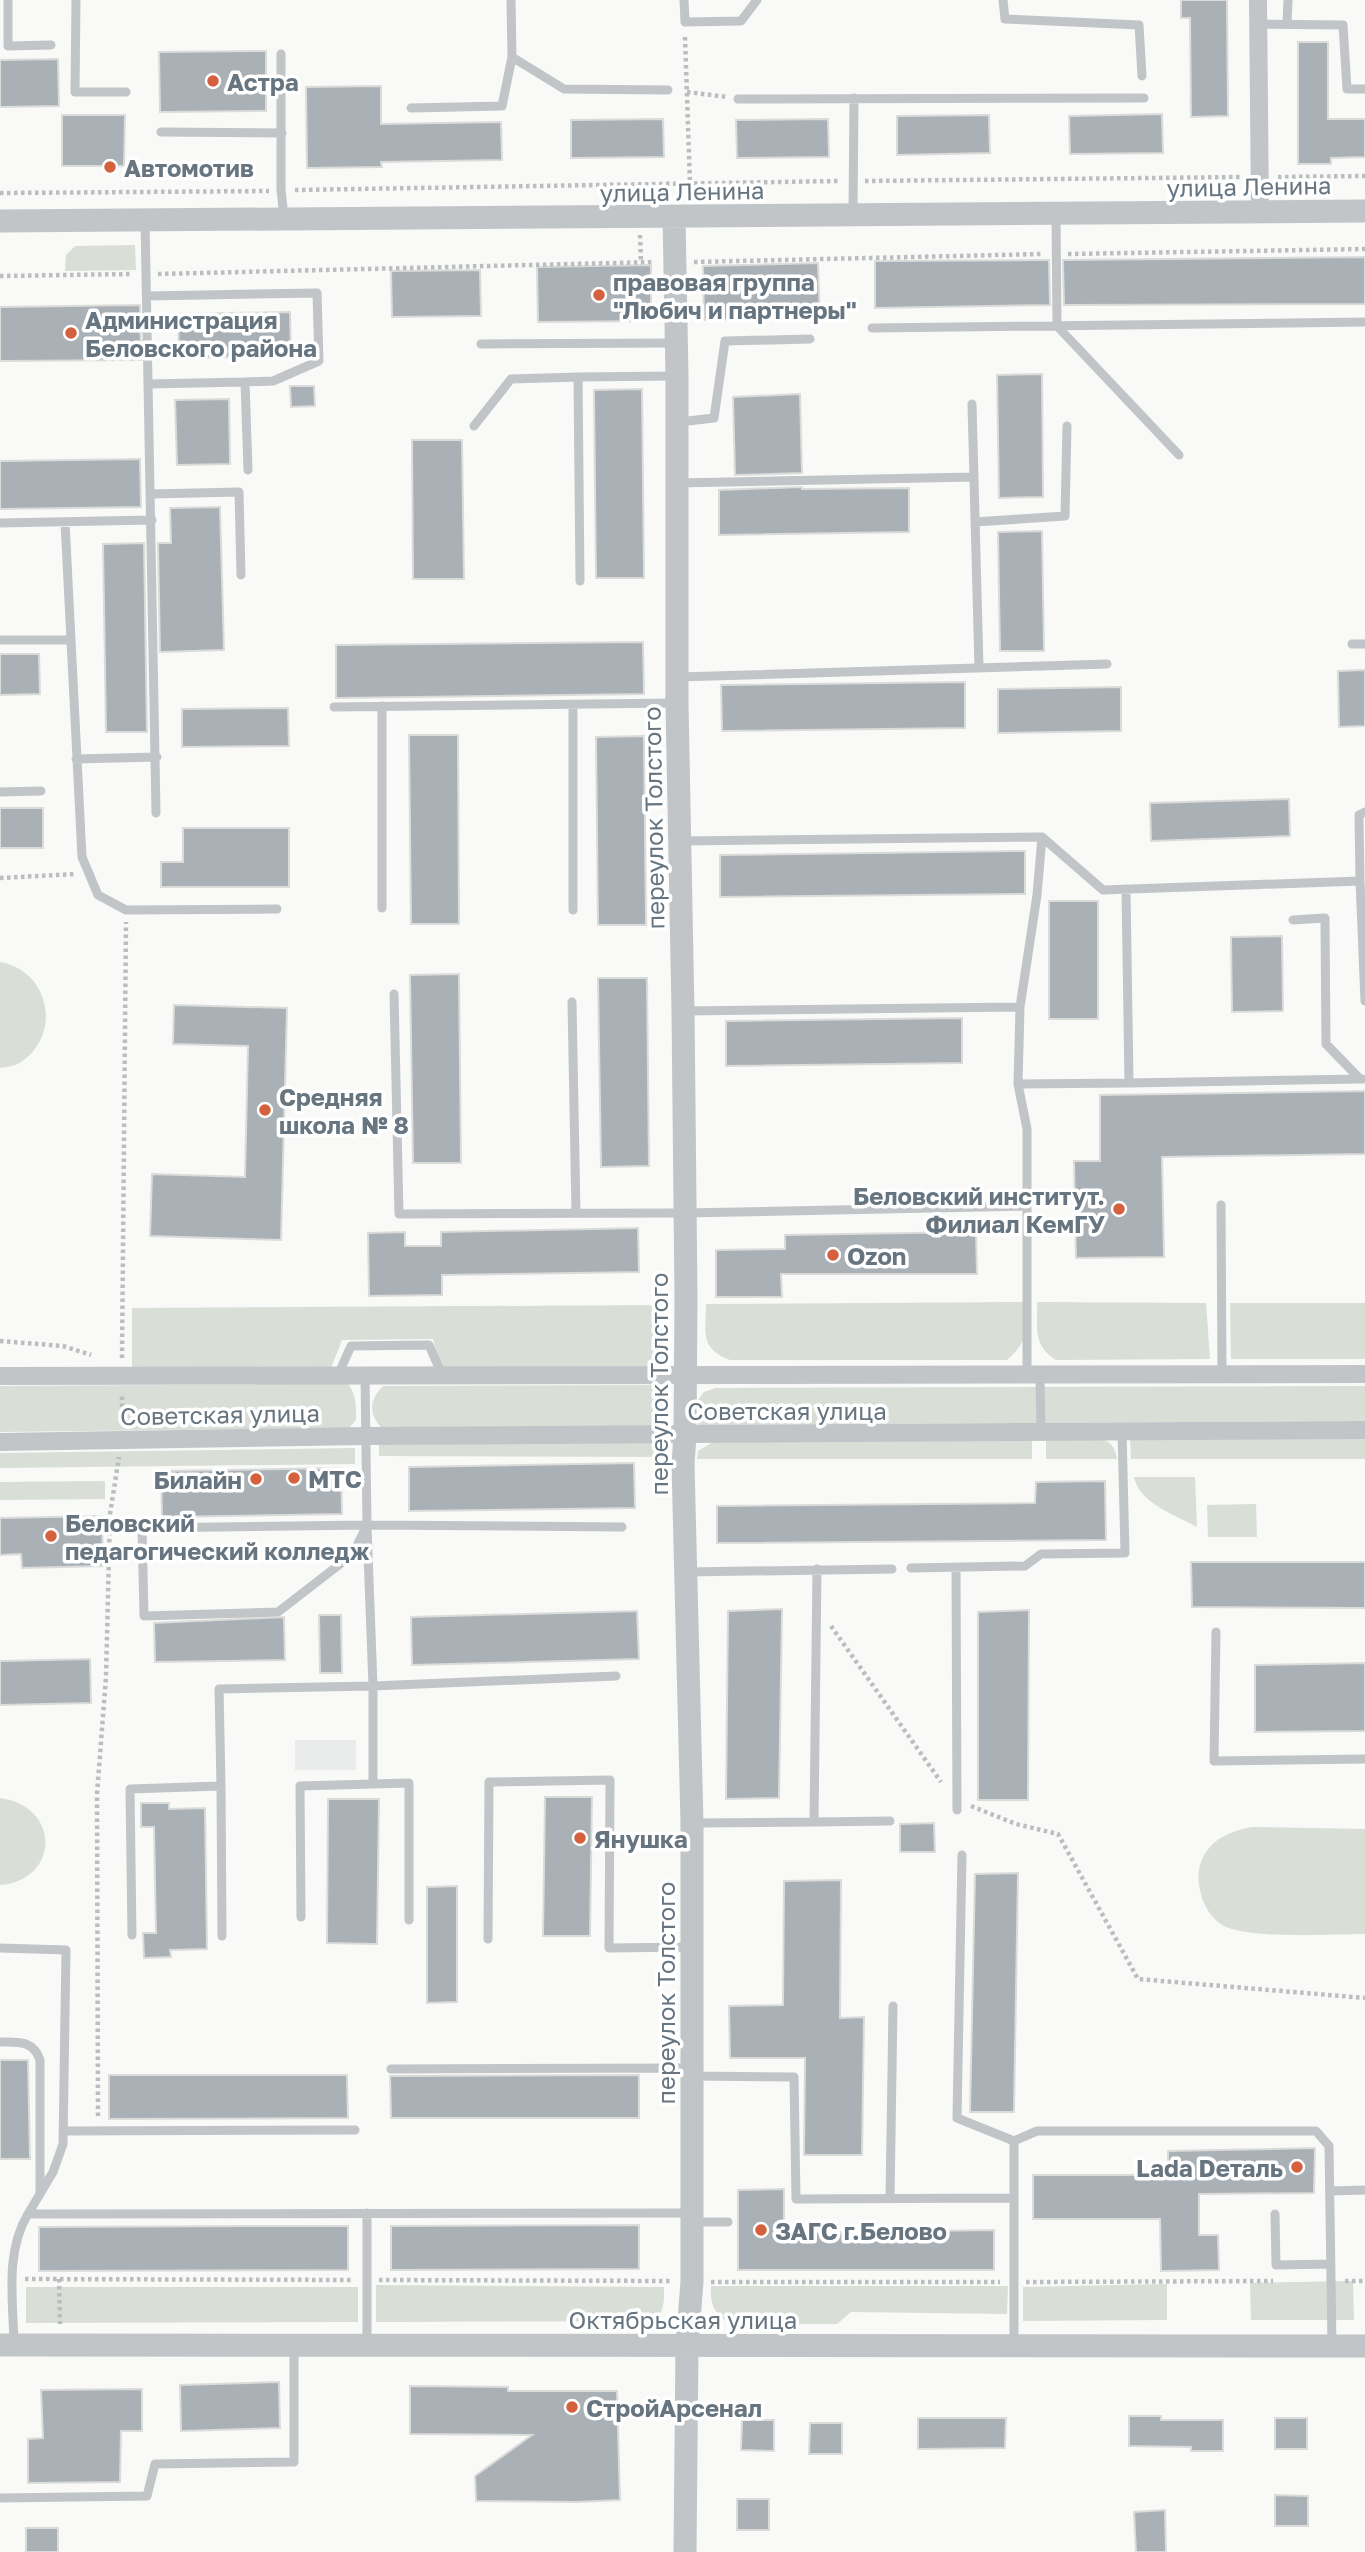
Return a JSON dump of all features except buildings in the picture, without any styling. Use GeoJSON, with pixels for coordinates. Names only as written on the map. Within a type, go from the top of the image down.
{"type":"FeatureCollection","features":[{"type":"Feature","properties":{"kind":"street"},"geometry":{"type":"LineString","coordinates":[[1258,0],[1261,211]]}},
{"type":"Feature","properties":{"kind":"street","name":"улица Ленина"},"geometry":{"type":"LineString","coordinates":[[0,221],[1365,211]]}},
{"type":"Feature","properties":{"kind":"street","name":"переулок Толстого"},"geometry":{"type":"LineString","coordinates":[[674,217],[677,376],[676,677],[685,1213],[686,1374],[682,1464],[692,1822],[692,2281],[687,2346],[685,2552]]}},
{"type":"Feature","properties":{"kind":"street","name":"Советская улица"},"geometry":{"type":"LineString","coordinates":[[0,1376],[1365,1374]]}},
{"type":"Feature","properties":{"kind":"street","name":"Советская улица"},"geometry":{"type":"LineString","coordinates":[[0,1443],[366,1436],[1365,1430]]}},
{"type":"Feature","properties":{"kind":"street","name":"Октябрьская улица"},"geometry":{"type":"LineString","coordinates":[[7,2345],[1365,2346]]}},
{"type":"Feature","properties":{"kind":"lane"},"geometry":{"type":"LineString","coordinates":[[8,0],[8,46],[51,45]]}},
{"type":"Feature","properties":{"kind":"lane"},"geometry":{"type":"LineString","coordinates":[[75,0],[75,92],[127,92]]}},
{"type":"Feature","properties":{"kind":"lane"},"geometry":{"type":"LineString","coordinates":[[411,108],[502,106],[512,57],[511,0]]}},
{"type":"Feature","properties":{"kind":"lane"},"geometry":{"type":"LineString","coordinates":[[684,0],[685,22],[741,21],[757,0]]}},
{"type":"Feature","properties":{"kind":"lane"},"geometry":{"type":"LineString","coordinates":[[1003,0],[1005,19],[1139,25],[1142,76]]}},
{"type":"Feature","properties":{"kind":"lane"},"geometry":{"type":"LineString","coordinates":[[1287,0],[1287,24]]}},
{"type":"Feature","properties":{"kind":"lane"},"geometry":{"type":"LineString","coordinates":[[1258,24],[1343,25],[1347,89],[1365,89]]}},
{"type":"Feature","properties":{"kind":"lane"},"geometry":{"type":"LineString","coordinates":[[281,54],[281,190],[284,219]]}},
{"type":"Feature","properties":{"kind":"lane"},"geometry":{"type":"LineString","coordinates":[[512,57],[564,89],[668,90]]}},
{"type":"Feature","properties":{"kind":"lane"},"geometry":{"type":"LineString","coordinates":[[738,99],[1144,97]]}},
{"type":"Feature","properties":{"kind":"lane"},"geometry":{"type":"LineString","coordinates":[[853,216],[854,99]]}},
{"type":"Feature","properties":{"kind":"lane"},"geometry":{"type":"LineString","coordinates":[[161,132],[282,133]]}},
{"type":"Feature","properties":{"kind":"lane"},"geometry":{"type":"LineString","coordinates":[[1056,215],[1057,326],[1179,455]]}},
{"type":"Feature","properties":{"kind":"lane"},"geometry":{"type":"LineString","coordinates":[[145,220],[156,813]]}},
{"type":"Feature","properties":{"kind":"lane"},"geometry":{"type":"LineString","coordinates":[[147,296],[317,293],[319,361],[273,381],[149,384]]}},
{"type":"Feature","properties":{"kind":"lane"},"geometry":{"type":"LineString","coordinates":[[872,328],[1365,322]]}},
{"type":"Feature","properties":{"kind":"lane"},"geometry":{"type":"LineString","coordinates":[[677,422],[714,418],[725,341],[810,339]]}},
{"type":"Feature","properties":{"kind":"lane"},"geometry":{"type":"LineString","coordinates":[[481,344],[676,342]]}},
{"type":"Feature","properties":{"kind":"lane"},"geometry":{"type":"LineString","coordinates":[[474,426],[511,379],[677,376]]}},
{"type":"Feature","properties":{"kind":"lane"},"geometry":{"type":"LineString","coordinates":[[579,377],[580,581]]}},
{"type":"Feature","properties":{"kind":"lane"},"geometry":{"type":"LineString","coordinates":[[245,382],[248,470]]}},
{"type":"Feature","properties":{"kind":"lane"},"geometry":{"type":"LineString","coordinates":[[972,404],[979,668]]}},
{"type":"Feature","properties":{"kind":"lane"},"geometry":{"type":"LineString","coordinates":[[975,522],[1065,516],[1067,425]]}},
{"type":"Feature","properties":{"kind":"lane"},"geometry":{"type":"LineString","coordinates":[[677,484],[974,477]]}},
{"type":"Feature","properties":{"kind":"lane"},"geometry":{"type":"LineString","coordinates":[[151,494],[239,492],[241,575]]}},
{"type":"Feature","properties":{"kind":"lane"},"geometry":{"type":"LineString","coordinates":[[0,523],[152,520]]}},
{"type":"Feature","properties":{"kind":"lane"},"geometry":{"type":"LineString","coordinates":[[65,522],[82,858],[98,895],[126,910],[277,909]]}},
{"type":"Feature","properties":{"kind":"lane"},"geometry":{"type":"LineString","coordinates":[[0,640],[70,640]]}},
{"type":"Feature","properties":{"kind":"lane"},"geometry":{"type":"LineString","coordinates":[[1352,644],[1365,644]]}},
{"type":"Feature","properties":{"kind":"lane"},"geometry":{"type":"LineString","coordinates":[[676,677],[1107,664]]}},
{"type":"Feature","properties":{"kind":"lane"},"geometry":{"type":"LineString","coordinates":[[334,707],[677,703]]}},
{"type":"Feature","properties":{"kind":"lane"},"geometry":{"type":"LineString","coordinates":[[573,704],[573,910]]}},
{"type":"Feature","properties":{"kind":"lane"},"geometry":{"type":"LineString","coordinates":[[382,706],[382,908]]}},
{"type":"Feature","properties":{"kind":"lane"},"geometry":{"type":"LineString","coordinates":[[76,759],[157,757]]}},
{"type":"Feature","properties":{"kind":"lane"},"geometry":{"type":"LineString","coordinates":[[0,792],[41,791]]}},
{"type":"Feature","properties":{"kind":"lane"},"geometry":{"type":"LineString","coordinates":[[1365,812],[1359,815],[1365,1001]]}},
{"type":"Feature","properties":{"kind":"lane"},"geometry":{"type":"LineString","coordinates":[[680,841],[1042,837],[1103,890],[1360,881]]}},
{"type":"Feature","properties":{"kind":"lane"},"geometry":{"type":"LineString","coordinates":[[1041,1432],[1034,1374],[1027,1206],[1027,1129],[1018,1084],[1020,1007],[1037,895],[1042,837]]}},
{"type":"Feature","properties":{"kind":"lane"},"geometry":{"type":"LineString","coordinates":[[1126,889],[1129,1083]]}},
{"type":"Feature","properties":{"kind":"lane"},"geometry":{"type":"LineString","coordinates":[[1293,920],[1325,918],[1326,1044],[1363,1079]]}},
{"type":"Feature","properties":{"kind":"lane"},"geometry":{"type":"LineString","coordinates":[[394,994],[399,1214],[685,1213],[1027,1206]]}},
{"type":"Feature","properties":{"kind":"lane"},"geometry":{"type":"LineString","coordinates":[[572,1002],[576,1213]]}},
{"type":"Feature","properties":{"kind":"lane"},"geometry":{"type":"LineString","coordinates":[[683,1011],[1020,1007]]}},
{"type":"Feature","properties":{"kind":"lane"},"geometry":{"type":"LineString","coordinates":[[1018,1084],[1363,1079]]}},
{"type":"Feature","properties":{"kind":"lane"},"geometry":{"type":"LineString","coordinates":[[1221,1205],[1222,1374]]}},
{"type":"Feature","properties":{"kind":"lane"},"geometry":{"type":"LineString","coordinates":[[338,1375],[351,1346],[429,1345],[442,1375]]}},
{"type":"Feature","properties":{"kind":"lane"},"geometry":{"type":"LineString","coordinates":[[365,1375],[373,1784]]}},
{"type":"Feature","properties":{"kind":"lane"},"geometry":{"type":"LineString","coordinates":[[911,1568],[1025,1566],[1041,1554],[1125,1553],[1122,1431]]}},
{"type":"Feature","properties":{"kind":"lane"},"geometry":{"type":"LineString","coordinates":[[367,1525],[353,1554],[278,1612],[144,1616],[142,1528],[367,1525],[622,1527]]}},
{"type":"Feature","properties":{"kind":"lane"},"geometry":{"type":"LineString","coordinates":[[956,1567],[957,1810]]}},
{"type":"Feature","properties":{"kind":"lane"},"geometry":{"type":"LineString","coordinates":[[814,1822],[817,1569]]}},
{"type":"Feature","properties":{"kind":"lane"},"geometry":{"type":"LineString","coordinates":[[685,1572],[892,1569]]}},
{"type":"Feature","properties":{"kind":"lane"},"geometry":{"type":"LineString","coordinates":[[1216,1632],[1214,1761],[1365,1759]]}},
{"type":"Feature","properties":{"kind":"lane"},"geometry":{"type":"LineString","coordinates":[[222,1936],[219,1689],[616,1676]]}},
{"type":"Feature","properties":{"kind":"lane"},"geometry":{"type":"LineString","coordinates":[[488,1939],[489,1782],[610,1780],[609,1948],[692,1947]]}},
{"type":"Feature","properties":{"kind":"lane"},"geometry":{"type":"LineString","coordinates":[[301,1917],[300,1786],[409,1783],[409,1920]]}},
{"type":"Feature","properties":{"kind":"lane"},"geometry":{"type":"LineString","coordinates":[[132,1935],[130,1789],[220,1786]]}},
{"type":"Feature","properties":{"kind":"lane"},"geometry":{"type":"LineString","coordinates":[[692,1822],[890,1821]]}},
{"type":"Feature","properties":{"kind":"lane"},"geometry":{"type":"LineString","coordinates":[[962,1855],[957,2118],[1014,2141],[1037,2131],[1316,2131],[1329,2146],[1332,2346]]}},
{"type":"Feature","properties":{"kind":"lane"},"geometry":{"type":"LineString","coordinates":[[0,1948],[66,1950],[64,2131],[58,2162],[20,2227],[13,2249],[7,2345]]}},
{"type":"Feature","properties":{"kind":"lane"},"geometry":{"type":"LineString","coordinates":[[890,2199],[893,2006]]}},
{"type":"Feature","properties":{"kind":"lane"},"geometry":{"type":"LineString","coordinates":[[0,2042],[29,2044],[40,2060],[40,2193]]}},
{"type":"Feature","properties":{"kind":"lane"},"geometry":{"type":"LineString","coordinates":[[391,2069],[692,2072],[794,2077],[796,2199],[1014,2199]]}},
{"type":"Feature","properties":{"kind":"lane"},"geometry":{"type":"LineString","coordinates":[[64,2131],[355,2130]]}},
{"type":"Feature","properties":{"kind":"lane"},"geometry":{"type":"LineString","coordinates":[[1014,2141],[1014,2346]]}},
{"type":"Feature","properties":{"kind":"lane"},"geometry":{"type":"LineString","coordinates":[[1330,2191],[1365,2190]]}},
{"type":"Feature","properties":{"kind":"lane"},"geometry":{"type":"LineString","coordinates":[[28,2214],[367,2213],[691,2217],[728,2222]]}},
{"type":"Feature","properties":{"kind":"lane"},"geometry":{"type":"LineString","coordinates":[[367,2213],[367,2345]]}},
{"type":"Feature","properties":{"kind":"lane"},"geometry":{"type":"LineString","coordinates":[[1275,2214],[1276,2264],[1331,2264]]}},
{"type":"Feature","properties":{"kind":"lane"},"geometry":{"type":"LineString","coordinates":[[0,2498],[147,2496],[155,2464],[294,2462],[294,2345]]}},
{"type":"Feature","properties":{"kind":"path"},"geometry":{"type":"LineString","coordinates":[[685,22],[690,183]]}},
{"type":"Feature","properties":{"kind":"path"},"geometry":{"type":"LineString","coordinates":[[668,90],[738,99]]}},
{"type":"Feature","properties":{"kind":"path"},"geometry":{"type":"LineString","coordinates":[[0,193],[1365,176]]}},
{"type":"Feature","properties":{"kind":"path"},"geometry":{"type":"LineString","coordinates":[[0,878],[89,874]]}},
{"type":"Feature","properties":{"kind":"path"},"geometry":{"type":"LineString","coordinates":[[99,2131],[97,1794],[106,1677],[110,1514],[122,1440],[126,910]]}},
{"type":"Feature","properties":{"kind":"path"},"geometry":{"type":"LineString","coordinates":[[0,1341],[63,1346],[97,1357]]}},
{"type":"Feature","properties":{"kind":"path"},"geometry":{"type":"LineString","coordinates":[[816,1605],[944,1787]]}},
{"type":"Feature","properties":{"kind":"path"},"geometry":{"type":"LineString","coordinates":[[965,1804],[1016,1824],[1058,1834],[1138,1979],[1365,1998]]}},
{"type":"Feature","properties":{"kind":"path"},"geometry":{"type":"LineString","coordinates":[[59,2279],[60,2345]]}},
{"type":"Feature","properties":{"kind":"shaded area"},"geometry":{"type":"Polygon","coordinates":[[[135,245],[136,270],[65,271],[66,255],[75,246],[135,245]]]}},
{"type":"Feature","properties":{"kind":"shaded area"},"geometry":{"type":"Polygon","coordinates":[[[0,962],[17,967],[30,977],[45,1005],[46,1020],[42,1036],[34,1050],[19,1063],[0,1068],[0,962]]]}},
{"type":"Feature","properties":{"kind":"shaded area"},"geometry":{"type":"Polygon","coordinates":[[[1024,1302],[1025,1334],[1020,1346],[1007,1360],[730,1360],[713,1350],[705,1331],[706,1304],[1024,1302]]]}},
{"type":"Feature","properties":{"kind":"shaded area"},"geometry":{"type":"Polygon","coordinates":[[[1037,1302],[1206,1303],[1210,1359],[1056,1360],[1040,1342],[1037,1302]]]}},
{"type":"Feature","properties":{"kind":"shaded area"},"geometry":{"type":"Polygon","coordinates":[[[1230,1303],[1365,1303],[1365,1359],[1231,1359],[1230,1303]]]}},
{"type":"Feature","properties":{"kind":"shaded area"},"geometry":{"type":"Polygon","coordinates":[[[665,1305],[667,1357],[662,1366],[441,1368],[433,1339],[342,1340],[331,1368],[132,1370],[132,1308],[665,1305]]]}},
{"type":"Feature","properties":{"kind":"shaded area"},"geometry":{"type":"Polygon","coordinates":[[[348,1384],[356,1410],[356,1420],[349,1428],[0,1432],[0,1386],[348,1384]]]}},
{"type":"Feature","properties":{"kind":"shaded area"},"geometry":{"type":"Polygon","coordinates":[[[658,1385],[664,1393],[667,1406],[667,1421],[660,1428],[383,1429],[378,1424],[372,1408],[375,1397],[383,1386],[658,1385]]]}},
{"type":"Feature","properties":{"kind":"shaded area"},"geometry":{"type":"Polygon","coordinates":[[[1365,1386],[1365,1421],[698,1425],[698,1400],[704,1392],[716,1388],[1365,1386]]]}},
{"type":"Feature","properties":{"kind":"shaded area"},"geometry":{"type":"Polygon","coordinates":[[[1365,1437],[1365,1459],[1131,1459],[1130,1439],[1365,1437]]]}},
{"type":"Feature","properties":{"kind":"shaded area"},"geometry":{"type":"Polygon","coordinates":[[[1032,1439],[1032,1459],[697,1459],[698,1451],[713,1442],[1032,1439]]]}},
{"type":"Feature","properties":{"kind":"shaded area"},"geometry":{"type":"Polygon","coordinates":[[[1046,1439],[1101,1439],[1112,1446],[1117,1459],[1046,1459],[1046,1439]]]}},
{"type":"Feature","properties":{"kind":"shaded area"},"geometry":{"type":"Polygon","coordinates":[[[379,1441],[669,1442],[668,1457],[379,1456],[379,1441]]]}},
{"type":"Feature","properties":{"kind":"shaded area"},"geometry":{"type":"Polygon","coordinates":[[[355,1448],[355,1464],[0,1468],[0,1453],[355,1448]]]}},
{"type":"Feature","properties":{"kind":"shaded area"},"geometry":{"type":"Polygon","coordinates":[[[1134,1477],[1195,1477],[1197,1527],[1150,1501],[1137,1486],[1134,1477]]]}},
{"type":"Feature","properties":{"kind":"shaded area"},"geometry":{"type":"Polygon","coordinates":[[[105,1481],[105,1499],[0,1500],[0,1482],[105,1481]]]}},
{"type":"Feature","properties":{"kind":"shaded area"},"geometry":{"type":"Polygon","coordinates":[[[1256,1504],[1257,1537],[1208,1537],[1207,1505],[1256,1504]]]}},
{"type":"Feature","properties":{"kind":"shaded area"},"geometry":{"type":"Polygon","coordinates":[[[295,1740],[356,1740],[356,1770],[295,1770],[295,1740]]]}},
{"type":"Feature","properties":{"kind":"shaded area"},"geometry":{"type":"Polygon","coordinates":[[[0,1798],[20,1804],[34,1814],[43,1828],[45,1843],[42,1857],[34,1870],[20,1880],[0,1885],[0,1798]]]}},
{"type":"Feature","properties":{"kind":"shaded area"},"geometry":{"type":"Polygon","coordinates":[[[1251,1827],[1365,1829],[1365,1934],[1255,1933],[1226,1927],[1217,1921],[1207,1909],[1201,1894],[1198,1878],[1201,1862],[1215,1842],[1235,1831],[1251,1827]]]}},
{"type":"Feature","properties":{"kind":"shaded area"},"geometry":{"type":"Polygon","coordinates":[[[1353,2281],[1354,2320],[1251,2320],[1250,2283],[1353,2281]]]}},
{"type":"Feature","properties":{"kind":"shaded area"},"geometry":{"type":"Polygon","coordinates":[[[1167,2284],[1167,2320],[1023,2321],[1023,2287],[1167,2284]]]}},
{"type":"Feature","properties":{"kind":"shaded area"},"geometry":{"type":"Polygon","coordinates":[[[376,2285],[664,2287],[664,2297],[662,2310],[654,2321],[376,2322],[376,2285]]]}},
{"type":"Feature","properties":{"kind":"shaded area"},"geometry":{"type":"Polygon","coordinates":[[[711,2286],[1008,2286],[1007,2314],[851,2312],[837,2324],[731,2324],[714,2308],[711,2286]]]}},
{"type":"Feature","properties":{"kind":"shaded area"},"geometry":{"type":"Polygon","coordinates":[[[26,2287],[358,2287],[358,2322],[26,2323],[26,2287]]]}},
{"type":"Feature","properties":{"kind":"place","name":"Астра"},"geometry":{"type":"Point","coordinates":[213,81]}},
{"type":"Feature","properties":{"kind":"place","name":"Автомотив"},"geometry":{"type":"Point","coordinates":[110,167]}},
{"type":"Feature","properties":{"kind":"place","name":"правовая группа \"Любич и партнеры\""},"geometry":{"type":"Point","coordinates":[599,295]}},
{"type":"Feature","properties":{"kind":"place","name":"Администрация Беловского района"},"geometry":{"type":"Point","coordinates":[71,333]}},
{"type":"Feature","properties":{"kind":"place","name":"Средняя школа № 8"},"geometry":{"type":"Point","coordinates":[265,1110]}},
{"type":"Feature","properties":{"kind":"place","name":"Беловский институт. Филиал КемГУ"},"geometry":{"type":"Point","coordinates":[1119,1209]}},
{"type":"Feature","properties":{"kind":"place","name":"Ozon"},"geometry":{"type":"Point","coordinates":[833,1255]}},
{"type":"Feature","properties":{"kind":"place","name":"МТС"},"geometry":{"type":"Point","coordinates":[294,1478]}},
{"type":"Feature","properties":{"kind":"place","name":"Билайн"},"geometry":{"type":"Point","coordinates":[256,1479]}},
{"type":"Feature","properties":{"kind":"place","name":"Беловский педагогический колледж"},"geometry":{"type":"Point","coordinates":[51,1536]}},
{"type":"Feature","properties":{"kind":"place","name":"Янушка"},"geometry":{"type":"Point","coordinates":[580,1838]}},
{"type":"Feature","properties":{"kind":"place","name":"Lada Dеталь"},"geometry":{"type":"Point","coordinates":[1297,2167]}},
{"type":"Feature","properties":{"kind":"place","name":"ЗАГС г.Белово"},"geometry":{"type":"Point","coordinates":[761,2230]}},
{"type":"Feature","properties":{"kind":"place","name":"СтройАрсенал"},"geometry":{"type":"Point","coordinates":[572,2407]}}]}
